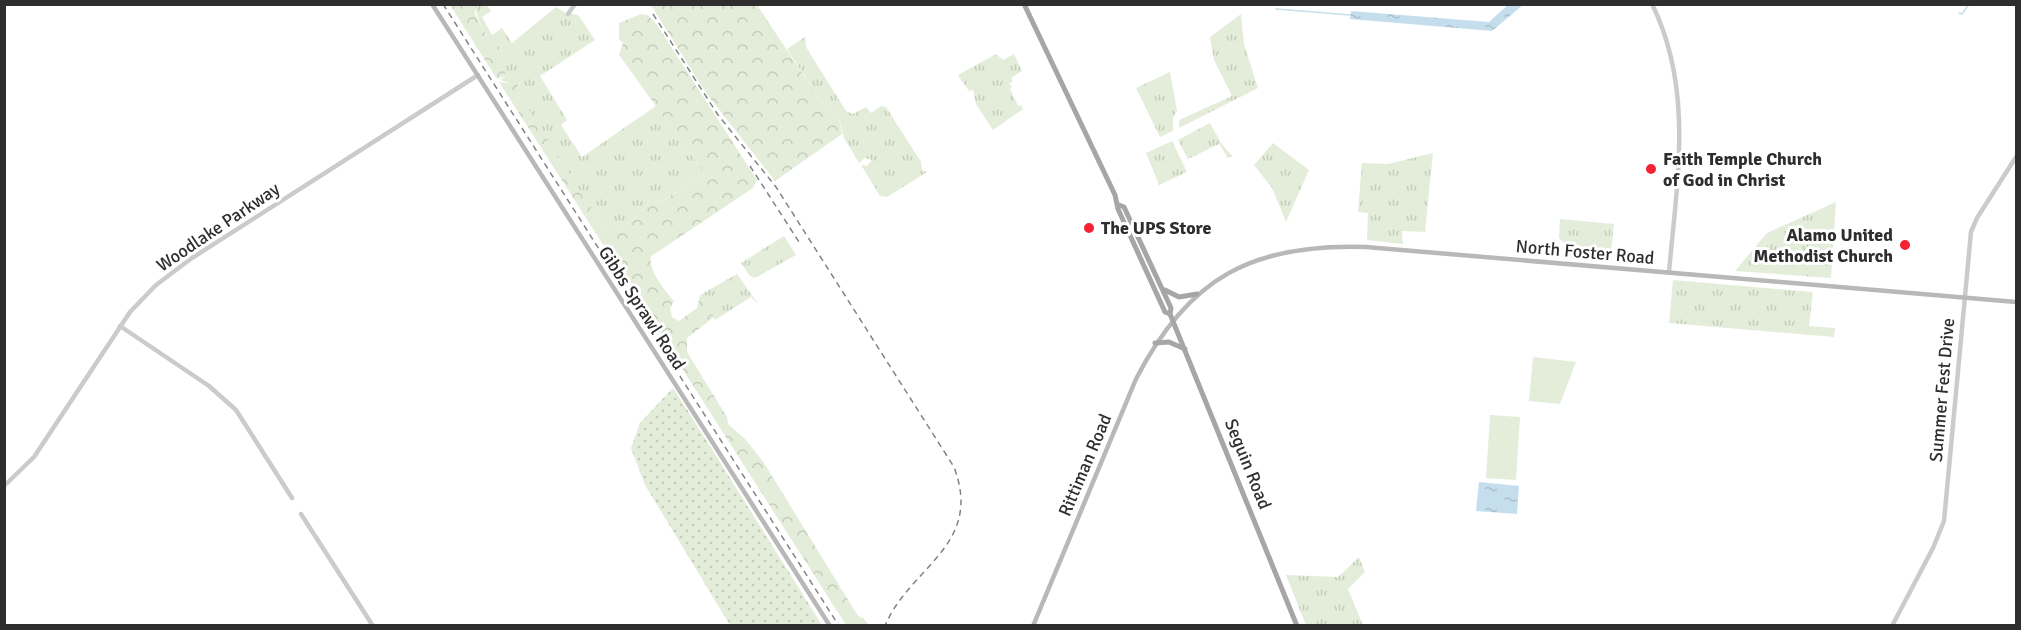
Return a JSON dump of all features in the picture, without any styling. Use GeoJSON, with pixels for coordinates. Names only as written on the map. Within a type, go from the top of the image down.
{"type":"FeatureCollection","features":[{"type":"Feature","properties":{"kind":"main road","name":"Gibbs Sprawl Road"},"geometry":{"type":"LineString","coordinates":[[432,4],[830,626]]}},
{"type":"Feature","properties":{"kind":"main road","name":"Seguin Road"},"geometry":{"type":"LineString","coordinates":[[1024,4],[1119,205],[1118,209],[1166,312],[1172,317]]}},
{"type":"Feature","properties":{"kind":"main road","name":"Seguin Road"},"geometry":{"type":"LineString","coordinates":[[1119,205],[1124,207],[1171,308],[1172,317],[1185,350],[1297,626]]}},
{"type":"Feature","properties":{"kind":"main road","name":"North Foster Road"},"geometry":{"type":"LineString","coordinates":[[1172,317],[1219,278],[1258,261],[1288,252],[1340,246],[2016,302]]}},
{"type":"Feature","properties":{"kind":"main road"},"geometry":{"type":"LineString","coordinates":[[1162,287],[1175,296],[1197,294]]}},
{"type":"Feature","properties":{"kind":"main road","name":"Rittiman Road"},"geometry":{"type":"LineString","coordinates":[[1033,626],[1136,379],[1172,317]]}},
{"type":"Feature","properties":{"kind":"main road"},"geometry":{"type":"LineString","coordinates":[[1155,343],[1172,342],[1185,350]]}},
{"type":"Feature","properties":{"kind":"street"},"geometry":{"type":"LineString","coordinates":[[568,14],[575,4]]}},
{"type":"Feature","properties":{"kind":"street"},"geometry":{"type":"LineString","coordinates":[[1652,4],[1672,55],[1680,105],[1680,149],[1670,272]]}},
{"type":"Feature","properties":{"kind":"street","name":"Woodlake Parkway"},"geometry":{"type":"LineString","coordinates":[[4,486],[34,457],[120,326],[142,298],[192,258],[478,75]]}},
{"type":"Feature","properties":{"kind":"street","name":"Summer Fest Drive"},"geometry":{"type":"LineString","coordinates":[[1892,626],[1933,548],[1944,521],[1963,297],[1974,225],[2016,157]]}},
{"type":"Feature","properties":{"kind":"street"},"geometry":{"type":"LineString","coordinates":[[120,326],[209,386],[234,410],[292,498]]}},
{"type":"Feature","properties":{"kind":"street"},"geometry":{"type":"LineString","coordinates":[[301,514],[374,626]]}},
{"type":"Feature","properties":{"kind":"green space"},"geometry":{"type":"Polygon","coordinates":[[[450,5],[475,5],[475,14],[487,37],[495,40],[503,54],[499,63],[505,66],[505,76],[497,79],[450,5]]]}},
{"type":"Feature","properties":{"kind":"green space"},"geometry":{"type":"Polygon","coordinates":[[[475,5],[487,5],[491,11],[482,17],[492,35],[502,28],[512,43],[556,7],[566,13],[578,15],[595,40],[540,76],[567,120],[561,125],[582,157],[656,106],[705,174],[662,201],[649,202],[633,220],[612,233],[604,228],[517,93],[519,84],[523,81],[516,85],[500,80],[505,76],[499,64],[501,54],[484,31],[475,5]]]}},
{"type":"Feature","properties":{"kind":"green space"},"geometry":{"type":"Polygon","coordinates":[[[651,5],[757,5],[828,112],[839,118],[842,134],[775,181],[706,93],[651,5]]]}},
{"type":"Feature","properties":{"kind":"green space"},"geometry":{"type":"Polygon","coordinates":[[[641,14],[648,15],[657,25],[757,180],[753,188],[651,256],[652,268],[674,301],[670,308],[672,317],[679,321],[697,308],[700,295],[714,317],[687,338],[687,352],[727,417],[728,424],[746,440],[764,463],[858,616],[869,625],[846,625],[499,82],[516,84],[523,81],[518,84],[518,93],[604,228],[612,233],[633,220],[649,202],[662,201],[705,174],[619,55],[623,43],[619,39],[619,23],[641,14]]]}},
{"type":"Feature","properties":{"kind":"green space"},"geometry":{"type":"Polygon","coordinates":[[[1241,14],[1244,44],[1258,88],[1179,128],[1179,120],[1232,96],[1214,60],[1210,37],[1241,14]]]}},
{"type":"Feature","properties":{"kind":"green space"},"geometry":{"type":"Polygon","coordinates":[[[805,37],[806,47],[846,111],[853,114],[866,107],[871,113],[881,106],[886,107],[921,162],[922,170],[927,172],[887,197],[880,196],[861,165],[867,166],[872,160],[865,158],[859,163],[844,138],[839,118],[828,112],[787,49],[805,37]]]}},
{"type":"Feature","properties":{"kind":"green space"},"geometry":{"type":"Polygon","coordinates":[[[996,54],[1003,60],[1014,54],[1022,71],[1011,78],[1013,81],[1009,84],[1012,86],[1010,89],[1018,106],[1021,105],[1023,109],[993,130],[976,104],[973,90],[969,91],[958,75],[996,54]]]}},
{"type":"Feature","properties":{"kind":"green space"},"geometry":{"type":"Polygon","coordinates":[[[1170,72],[1177,111],[1173,117],[1173,131],[1160,137],[1136,88],[1170,72]]]}},
{"type":"Feature","properties":{"kind":"green space"},"geometry":{"type":"Polygon","coordinates":[[[1210,123],[1221,143],[1232,156],[1228,158],[1219,144],[1188,159],[1178,140],[1210,123]]]}},
{"type":"Feature","properties":{"kind":"green space"},"geometry":{"type":"Polygon","coordinates":[[[1172,141],[1187,172],[1159,185],[1146,153],[1172,141]]]}},
{"type":"Feature","properties":{"kind":"green space"},"geometry":{"type":"Polygon","coordinates":[[[1273,143],[1309,170],[1286,222],[1272,188],[1254,165],[1273,143]]]}},
{"type":"Feature","properties":{"kind":"green space"},"geometry":{"type":"Polygon","coordinates":[[[1433,153],[1425,232],[1402,231],[1403,244],[1367,240],[1368,213],[1358,212],[1362,163],[1388,164],[1433,153]]]}},
{"type":"Feature","properties":{"kind":"green space"},"geometry":{"type":"Polygon","coordinates":[[[1836,202],[1831,278],[1735,271],[1767,233],[1836,202]]]}},
{"type":"Feature","properties":{"kind":"green space"},"geometry":{"type":"Polygon","coordinates":[[[1560,219],[1614,224],[1610,261],[1564,257],[1565,244],[1559,238],[1560,219]]]}},
{"type":"Feature","properties":{"kind":"green space"},"geometry":{"type":"Polygon","coordinates":[[[784,236],[796,255],[755,278],[750,276],[741,263],[784,236]]]}},
{"type":"Feature","properties":{"kind":"green space"},"geometry":{"type":"Polygon","coordinates":[[[737,274],[759,305],[751,297],[715,320],[700,295],[737,274]]]}},
{"type":"Feature","properties":{"kind":"green space"},"geometry":{"type":"Polygon","coordinates":[[[1673,280],[1813,292],[1809,326],[1835,328],[1834,337],[1669,323],[1673,280]]]}},
{"type":"Feature","properties":{"kind":"green space"},"geometry":{"type":"Polygon","coordinates":[[[1533,357],[1576,362],[1560,404],[1529,401],[1533,357]]]}},
{"type":"Feature","properties":{"kind":"green space"},"geometry":{"type":"Polygon","coordinates":[[[673,388],[822,625],[730,625],[645,485],[631,448],[640,423],[673,388]]]}},
{"type":"Feature","properties":{"kind":"green space"},"geometry":{"type":"Polygon","coordinates":[[[1490,415],[1520,417],[1516,480],[1486,478],[1490,415]]]}},
{"type":"Feature","properties":{"kind":"green space"},"geometry":{"type":"Polygon","coordinates":[[[1359,557],[1365,572],[1348,589],[1363,625],[1306,625],[1286,575],[1338,577],[1359,557]]]}},
{"type":"Feature","properties":{"kind":"water"},"geometry":{"type":"Polygon","coordinates":[[[1509,4],[1523,5],[1492,31],[1350,19],[1351,11],[1489,22],[1509,4]]]}},
{"type":"Feature","properties":{"kind":"water"},"geometry":{"type":"Polygon","coordinates":[[[1479,482],[1519,486],[1517,514],[1476,511],[1479,482]]]}},
{"type":"Feature","properties":{"kind":"waterway"},"geometry":{"type":"LineString","coordinates":[[1959,13],[1962,14],[1969,4]]}},
{"type":"Feature","properties":{"kind":"waterway"},"geometry":{"type":"LineString","coordinates":[[1276,9],[1350,15]]}},
{"type":"Feature","properties":{"kind":"railway"},"geometry":{"type":"LineString","coordinates":[[443,4],[839,626]]}},
{"type":"Feature","properties":{"kind":"railway"},"geometry":{"type":"LineString","coordinates":[[653,14],[718,115],[776,187],[954,467],[961,494],[959,517],[952,536],[940,554],[896,605],[885,626]]}},
{"type":"Feature","properties":{"kind":"railway"},"geometry":{"type":"LineString","coordinates":[[750,166],[801,245]]}},
{"type":"Feature","properties":{"kind":"place","name":"Faith Temple Church of God in Christ"},"geometry":{"type":"Point","coordinates":[1651,169]}},
{"type":"Feature","properties":{"kind":"place","name":"The UPS Store"},"geometry":{"type":"Point","coordinates":[1089,228]}},
{"type":"Feature","properties":{"kind":"place","name":"Alamo United Methodist Church"},"geometry":{"type":"Point","coordinates":[1905,245]}}]}
